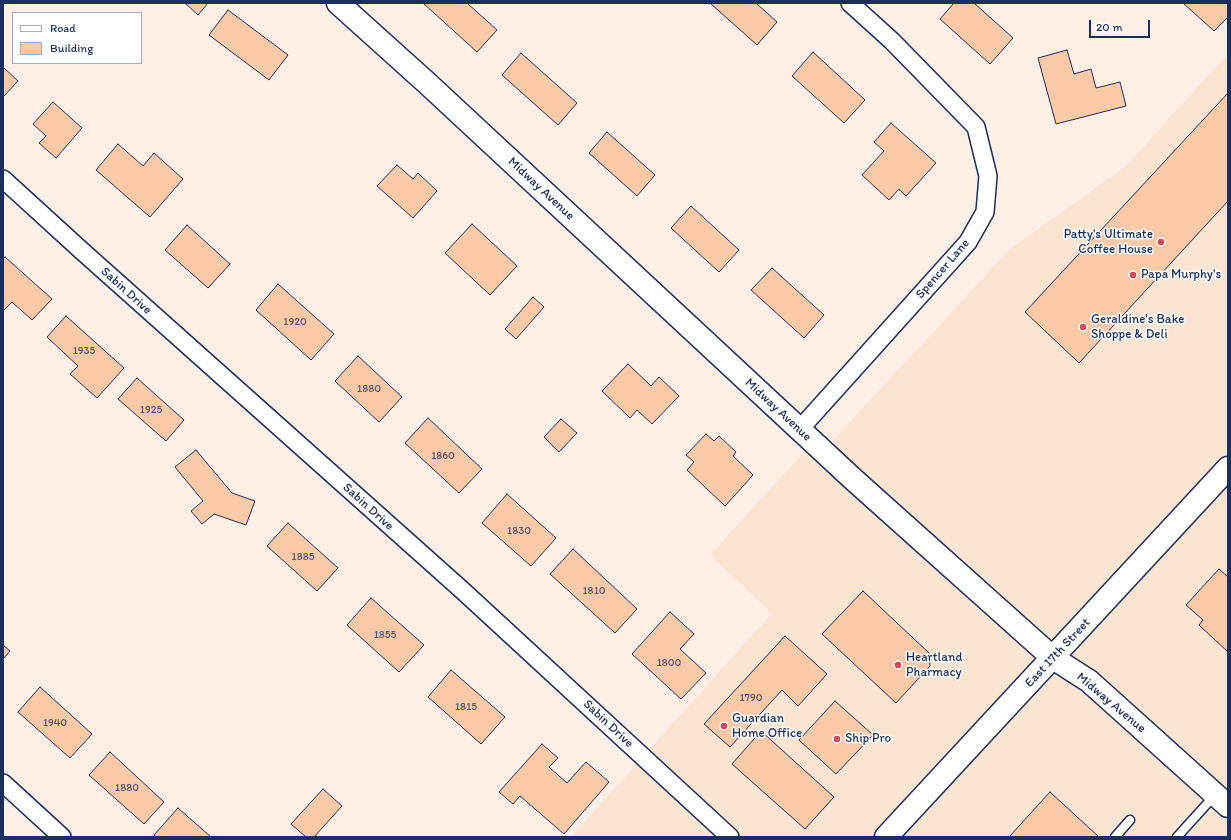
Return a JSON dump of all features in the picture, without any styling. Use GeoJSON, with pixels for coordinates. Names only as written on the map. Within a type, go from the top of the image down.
{"type":"FeatureCollection","features":[{"type":"Feature","properties":{"kind":"street","name":"Midway Avenue"},"geometry":{"type":"LineString","coordinates":[[338,3],[428,84],[799,430],[1053,658],[1088,681],[1222,801]]}},
{"type":"Feature","properties":{"kind":"street","name":"Spencer Lane"},"geometry":{"type":"LineString","coordinates":[[799,430],[968,242],[985,212],[988,176],[976,127],[892,40],[850,3]]}},
{"type":"Feature","properties":{"kind":"street","name":"Sabin Drive"},"geometry":{"type":"LineString","coordinates":[[3,179],[462,590],[730,837]]}},
{"type":"Feature","properties":{"kind":"street","name":"East 17th Street"},"geometry":{"type":"LineString","coordinates":[[886,837],[1223,476]]}},
{"type":"Feature","properties":{"kind":"street"},"geometry":{"type":"LineString","coordinates":[[3,783],[62,837]]}},
{"type":"Feature","properties":{"kind":"lane"},"geometry":{"type":"LineString","coordinates":[[1176,837],[1222,801]]}},
{"type":"Feature","properties":{"kind":"lane"},"geometry":{"type":"LineString","coordinates":[[1115,837],[1130,820]]}},
{"type":"Feature","properties":{"kind":"shaded area"},"geometry":{"type":"Polygon","coordinates":[[[1228,54],[1228,837],[571,837],[772,613],[710,555],[813,442],[823,451],[1009,250],[1125,167],[1228,54]]]}},
{"type":"Feature","properties":{"kind":"building"},"geometry":{"type":"Polygon","coordinates":[[[185,3],[208,3],[198,15],[185,3]]]}},
{"type":"Feature","properties":{"kind":"building"},"geometry":{"type":"Polygon","coordinates":[[[423,3],[467,3],[497,30],[477,52],[423,3]]]}},
{"type":"Feature","properties":{"kind":"building"},"geometry":{"type":"Polygon","coordinates":[[[710,3],[756,3],[777,22],[757,45],[710,3]]]}},
{"type":"Feature","properties":{"kind":"building"},"geometry":{"type":"Polygon","coordinates":[[[954,3],[974,3],[1013,38],[990,64],[940,19],[954,3]]]}},
{"type":"Feature","properties":{"kind":"building"},"geometry":{"type":"Polygon","coordinates":[[[1183,3],[1228,3],[1228,17],[1214,31],[1183,3]]]}},
{"type":"Feature","properties":{"kind":"building"},"geometry":{"type":"Polygon","coordinates":[[[228,10],[288,55],[269,80],[209,35],[228,10]]]}},
{"type":"Feature","properties":{"kind":"building"},"geometry":{"type":"Polygon","coordinates":[[[1067,50],[1074,74],[1091,69],[1096,88],[1120,82],[1126,106],[1056,124],[1038,58],[1067,50]]]}},
{"type":"Feature","properties":{"kind":"building"},"geometry":{"type":"Polygon","coordinates":[[[813,52],[865,100],[844,123],[792,76],[813,52]]]}},
{"type":"Feature","properties":{"kind":"building"},"geometry":{"type":"Polygon","coordinates":[[[521,53],[577,103],[558,125],[502,75],[521,53]]]}},
{"type":"Feature","properties":{"kind":"building"},"geometry":{"type":"Polygon","coordinates":[[[3,67],[18,81],[3,97],[3,67]]]}},
{"type":"Feature","properties":{"kind":"building"},"geometry":{"type":"Polygon","coordinates":[[[1228,93],[1228,201],[1079,363],[1025,312],[1228,93]]]}},
{"type":"Feature","properties":{"kind":"building"},"geometry":{"type":"Polygon","coordinates":[[[53,102],[82,128],[56,158],[39,143],[46,136],[33,124],[53,102]]]}},
{"type":"Feature","properties":{"kind":"building"},"geometry":{"type":"Polygon","coordinates":[[[891,123],[936,163],[906,196],[899,189],[889,200],[862,175],[884,151],[874,142],[891,123]]]}},
{"type":"Feature","properties":{"kind":"building"},"geometry":{"type":"Polygon","coordinates":[[[607,132],[655,175],[637,196],[589,153],[607,132]]]}},
{"type":"Feature","properties":{"kind":"building"},"geometry":{"type":"Polygon","coordinates":[[[118,144],[143,166],[154,153],[183,179],[150,217],[96,170],[118,144]]]}},
{"type":"Feature","properties":{"kind":"building"},"geometry":{"type":"Polygon","coordinates":[[[397,165],[413,179],[418,173],[437,191],[413,218],[377,186],[397,165]]]}},
{"type":"Feature","properties":{"kind":"building"},"geometry":{"type":"Polygon","coordinates":[[[691,206],[739,250],[719,272],[671,228],[691,206]]]}},
{"type":"Feature","properties":{"kind":"building"},"geometry":{"type":"Polygon","coordinates":[[[472,224],[517,266],[490,295],[445,253],[472,224]]]}},
{"type":"Feature","properties":{"kind":"building"},"geometry":{"type":"Polygon","coordinates":[[[187,225],[230,264],[208,288],[165,250],[187,225]]]}},
{"type":"Feature","properties":{"kind":"building"},"geometry":{"type":"Polygon","coordinates":[[[5,257],[52,299],[32,320],[12,302],[3,311],[3,259],[5,257]]]}},
{"type":"Feature","properties":{"kind":"building"},"geometry":{"type":"Polygon","coordinates":[[[772,268],[824,315],[804,338],[751,290],[772,268]]]}},
{"type":"Feature","properties":{"kind":"building"},"geometry":{"type":"Polygon","coordinates":[[[278,284],[334,334],[311,360],[256,310],[278,284]]]}},
{"type":"Feature","properties":{"kind":"building"},"geometry":{"type":"Polygon","coordinates":[[[533,297],[544,307],[516,339],[505,329],[533,297]]]}},
{"type":"Feature","properties":{"kind":"building"},"geometry":{"type":"Polygon","coordinates":[[[66,316],[124,368],[97,398],[70,374],[78,366],[47,337],[66,316]]]}},
{"type":"Feature","properties":{"kind":"building"},"geometry":{"type":"Polygon","coordinates":[[[358,356],[402,397],[379,422],[335,381],[358,356]]]}},
{"type":"Feature","properties":{"kind":"building"},"geometry":{"type":"Polygon","coordinates":[[[628,364],[651,386],[659,377],[679,396],[652,424],[637,410],[630,418],[602,391],[628,364]]]}},
{"type":"Feature","properties":{"kind":"building"},"geometry":{"type":"Polygon","coordinates":[[[137,378],[184,420],[166,441],[118,399],[137,378]]]}},
{"type":"Feature","properties":{"kind":"building"},"geometry":{"type":"Polygon","coordinates":[[[428,418],[482,469],[459,493],[405,443],[428,418]]]}},
{"type":"Feature","properties":{"kind":"building"},"geometry":{"type":"Polygon","coordinates":[[[561,419],[577,433],[559,452],[544,437],[561,419]]]}},
{"type":"Feature","properties":{"kind":"building"},"geometry":{"type":"Polygon","coordinates":[[[706,434],[714,441],[719,436],[736,452],[733,456],[753,475],[725,506],[687,470],[694,462],[686,455],[706,434]]]}},
{"type":"Feature","properties":{"kind":"building"},"geometry":{"type":"Polygon","coordinates":[[[196,450],[232,493],[255,501],[246,525],[214,514],[202,524],[191,511],[203,501],[175,467],[196,450]]]}},
{"type":"Feature","properties":{"kind":"building"},"geometry":{"type":"Polygon","coordinates":[[[507,494],[556,538],[531,566],[482,523],[507,494]]]}},
{"type":"Feature","properties":{"kind":"building"},"geometry":{"type":"Polygon","coordinates":[[[288,523],[338,568],[317,591],[267,546],[288,523]]]}},
{"type":"Feature","properties":{"kind":"building"},"geometry":{"type":"Polygon","coordinates":[[[573,549],[637,609],[615,633],[550,574],[573,549]]]}},
{"type":"Feature","properties":{"kind":"building"},"geometry":{"type":"Polygon","coordinates":[[[1219,569],[1228,577],[1228,652],[1199,625],[1203,620],[1186,605],[1219,569]]]}},
{"type":"Feature","properties":{"kind":"building"},"geometry":{"type":"Polygon","coordinates":[[[863,591],[929,653],[930,666],[896,703],[822,634],[863,591]]]}},
{"type":"Feature","properties":{"kind":"building"},"geometry":{"type":"Polygon","coordinates":[[[371,598],[424,645],[399,672],[347,625],[371,598]]]}},
{"type":"Feature","properties":{"kind":"building"},"geometry":{"type":"Polygon","coordinates":[[[670,612],[694,634],[680,649],[706,673],[681,699],[632,654],[670,612]]]}},
{"type":"Feature","properties":{"kind":"building"},"geometry":{"type":"Polygon","coordinates":[[[785,636],[827,674],[798,706],[782,690],[730,747],[704,724],[785,636]]]}},
{"type":"Feature","properties":{"kind":"building"},"geometry":{"type":"Polygon","coordinates":[[[3,645],[10,651],[3,659],[3,645]]]}},
{"type":"Feature","properties":{"kind":"building"},"geometry":{"type":"Polygon","coordinates":[[[451,670],[505,717],[481,744],[428,697],[451,670]]]}},
{"type":"Feature","properties":{"kind":"building"},"geometry":{"type":"Polygon","coordinates":[[[40,687],[92,734],[70,758],[18,712],[40,687]]]}},
{"type":"Feature","properties":{"kind":"building"},"geometry":{"type":"Polygon","coordinates":[[[835,701],[873,735],[836,774],[799,740],[835,701]]]}},
{"type":"Feature","properties":{"kind":"building"},"geometry":{"type":"Polygon","coordinates":[[[761,731],[834,797],[805,829],[732,764],[761,731]]]}},
{"type":"Feature","properties":{"kind":"building"},"geometry":{"type":"Polygon","coordinates":[[[542,744],[558,758],[549,767],[567,783],[586,762],[609,782],[564,834],[520,796],[513,804],[499,792],[542,744]]]}},
{"type":"Feature","properties":{"kind":"building"},"geometry":{"type":"Polygon","coordinates":[[[110,752],[164,802],[144,824],[89,775],[110,752]]]}},
{"type":"Feature","properties":{"kind":"building"},"geometry":{"type":"Polygon","coordinates":[[[323,789],[342,806],[314,837],[306,837],[291,824],[323,789]]]}},
{"type":"Feature","properties":{"kind":"building"},"geometry":{"type":"Polygon","coordinates":[[[1050,792],[1099,837],[1009,837],[1050,792]]]}},
{"type":"Feature","properties":{"kind":"building"},"geometry":{"type":"Polygon","coordinates":[[[178,808],[211,837],[156,837],[154,835],[178,808]]]}},
{"type":"Feature","properties":{"kind":"place","name":"Patty's Ultimate Coffee House"},"geometry":{"type":"Point","coordinates":[1161,242]}},
{"type":"Feature","properties":{"kind":"place","name":"Papa Murphy's"},"geometry":{"type":"Point","coordinates":[1133,275]}},
{"type":"Feature","properties":{"kind":"place","name":"Geraldine's Bake Shoppe & Deli"},"geometry":{"type":"Point","coordinates":[1083,327]}},
{"type":"Feature","properties":{"kind":"place","name":"Heartland Pharmacy"},"geometry":{"type":"Point","coordinates":[898,665]}},
{"type":"Feature","properties":{"kind":"place","name":"Guardian Home Office"},"geometry":{"type":"Point","coordinates":[724,726]}},
{"type":"Feature","properties":{"kind":"place","name":"Ship Pro"},"geometry":{"type":"Point","coordinates":[837,739]}}]}
